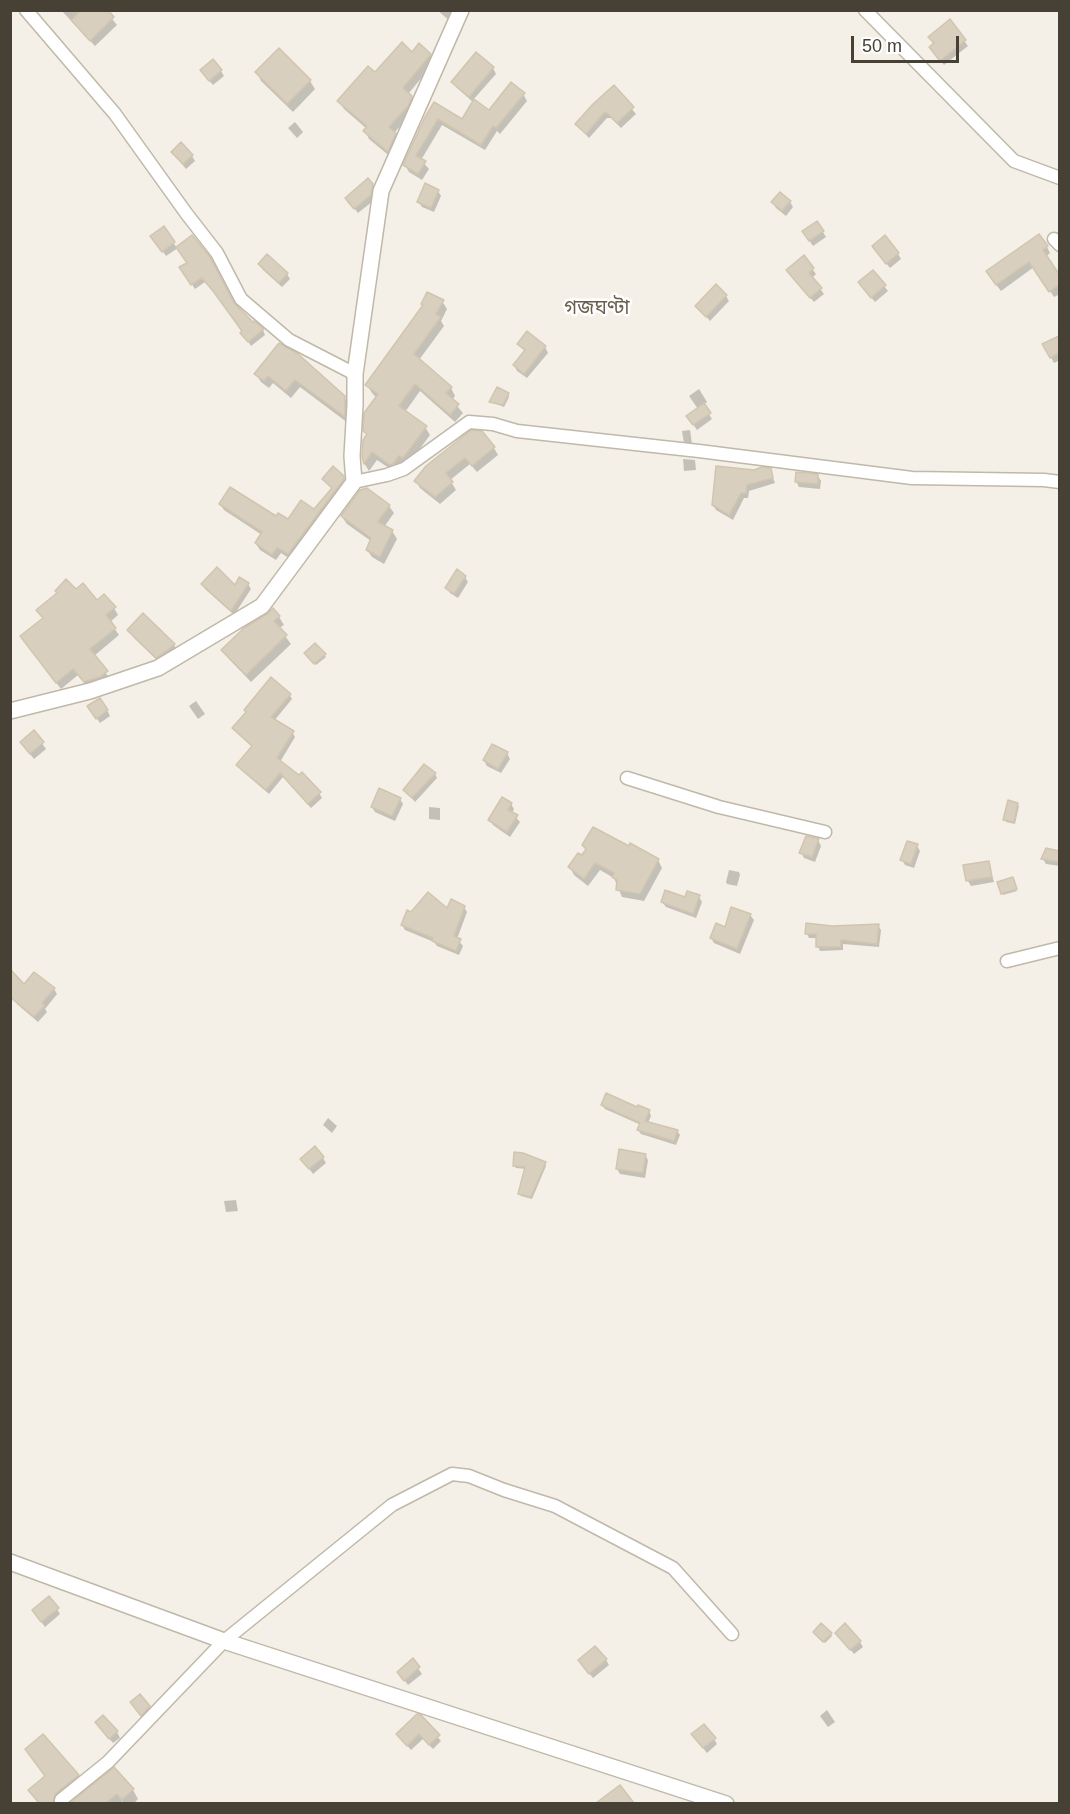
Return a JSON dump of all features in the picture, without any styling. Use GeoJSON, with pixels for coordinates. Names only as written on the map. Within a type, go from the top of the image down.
{"type":"FeatureCollection","features":[{"type":"Feature","properties":{"kind":"street"},"geometry":{"type":"LineString","coordinates":[[26,10],[115,114],[217,253],[241,299],[289,340],[355,374]]}},
{"type":"Feature","properties":{"kind":"street"},"geometry":{"type":"LineString","coordinates":[[10,711],[90,691],[158,668],[262,606],[354,482],[352,456],[355,374],[381,191],[461,10]]}},
{"type":"Feature","properties":{"kind":"street"},"geometry":{"type":"LineString","coordinates":[[865,10],[1014,161],[1059,178]]}},
{"type":"Feature","properties":{"kind":"street"},"geometry":{"type":"LineString","coordinates":[[354,482],[387,476],[404,469],[470,422],[493,424],[517,431],[912,478],[1059,482]]}},
{"type":"Feature","properties":{"kind":"street"},"geometry":{"type":"LineString","coordinates":[[627,778],[719,807],[825,832]]}},
{"type":"Feature","properties":{"kind":"street"},"geometry":{"type":"LineString","coordinates":[[1007,961],[1059,948]]}},
{"type":"Feature","properties":{"kind":"street"},"geometry":{"type":"LineString","coordinates":[[61,1803],[61,1800],[108,1762],[224,1641],[392,1505],[452,1474],[470,1476],[504,1490],[555,1506],[673,1568],[732,1634]]}},
{"type":"Feature","properties":{"kind":"street"},"geometry":{"type":"LineString","coordinates":[[10,1562],[224,1641],[726,1803]]}},
{"type":"Feature","properties":{"kind":"building"},"geometry":{"type":"Polygon","coordinates":[[[81,10],[108,10],[114,17],[90,41],[71,20],[81,10]]]}},
{"type":"Feature","properties":{"kind":"building"},"geometry":{"type":"Polygon","coordinates":[[[950,19],[966,40],[940,61],[929,47],[934,43],[928,37],[950,19]]]}},
{"type":"Feature","properties":{"kind":"building"},"geometry":{"type":"Polygon","coordinates":[[[402,42],[412,52],[419,43],[431,54],[403,88],[412,96],[409,105],[389,127],[396,133],[388,152],[363,131],[367,126],[337,101],[368,66],[375,72],[402,42]]]}},
{"type":"Feature","properties":{"kind":"building"},"geometry":{"type":"Polygon","coordinates":[[[279,48],[311,80],[287,104],[255,72],[279,48]]]}},
{"type":"Feature","properties":{"kind":"building"},"geometry":{"type":"Polygon","coordinates":[[[476,52],[494,67],[469,97],[451,82],[476,52]]]}},
{"type":"Feature","properties":{"kind":"building"},"geometry":{"type":"Polygon","coordinates":[[[213,59],[222,70],[209,81],[200,70],[213,59]]]}},
{"type":"Feature","properties":{"kind":"building"},"geometry":{"type":"Polygon","coordinates":[[[511,82],[525,93],[496,128],[493,126],[481,145],[438,119],[416,156],[426,161],[418,174],[403,165],[434,102],[462,119],[474,99],[489,110],[511,82]]]}},
{"type":"Feature","properties":{"kind":"building"},"geometry":{"type":"Polygon","coordinates":[[[614,85],[634,107],[617,123],[607,113],[604,113],[586,134],[575,124],[614,85]]]}},
{"type":"Feature","properties":{"kind":"building"},"geometry":{"type":"Polygon","coordinates":[[[181,142],[193,155],[183,164],[171,152],[181,142]]]}},
{"type":"Feature","properties":{"kind":"building"},"geometry":{"type":"Polygon","coordinates":[[[368,178],[373,184],[371,195],[354,209],[345,198],[368,178]]]}},
{"type":"Feature","properties":{"kind":"building"},"geometry":{"type":"Polygon","coordinates":[[[425,183],[439,190],[431,208],[417,202],[425,183]]]}},
{"type":"Feature","properties":{"kind":"building"},"geometry":{"type":"Polygon","coordinates":[[[780,192],[791,201],[782,211],[771,202],[780,192]]]}},
{"type":"Feature","properties":{"kind":"building"},"geometry":{"type":"Polygon","coordinates":[[[817,221],[824,231],[809,241],[802,231],[817,221]]]}},
{"type":"Feature","properties":{"kind":"building"},"geometry":{"type":"Polygon","coordinates":[[[164,226],[175,242],[162,252],[150,236],[164,226]]]}},
{"type":"Feature","properties":{"kind":"building"},"geometry":{"type":"Polygon","coordinates":[[[1039,234],[1048,246],[1043,250],[1059,274],[1059,285],[1049,292],[1029,262],[996,285],[986,271],[1039,234]]]}},
{"type":"Feature","properties":{"kind":"building"},"geometry":{"type":"Polygon","coordinates":[[[192,235],[210,257],[234,303],[253,322],[264,329],[248,342],[202,278],[191,285],[179,267],[187,263],[176,247],[192,235]]]}},
{"type":"Feature","properties":{"kind":"building"},"geometry":{"type":"Polygon","coordinates":[[[885,235],[899,253],[886,264],[872,246],[885,235]]]}},
{"type":"Feature","properties":{"kind":"building"},"geometry":{"type":"Polygon","coordinates":[[[267,254],[288,273],[279,283],[258,264],[267,254]]]}},
{"type":"Feature","properties":{"kind":"building"},"geometry":{"type":"Polygon","coordinates":[[[804,255],[814,268],[809,273],[822,288],[810,298],[786,270],[804,255]]]}},
{"type":"Feature","properties":{"kind":"building"},"geometry":{"type":"Polygon","coordinates":[[[873,270],[886,285],[871,298],[858,282],[873,270]]]}},
{"type":"Feature","properties":{"kind":"building"},"geometry":{"type":"Polygon","coordinates":[[[716,284],[727,295],[706,317],[695,306],[716,284]]]}},
{"type":"Feature","properties":{"kind":"building"},"geometry":{"type":"Polygon","coordinates":[[[427,292],[444,300],[436,314],[441,317],[414,354],[452,387],[446,393],[459,404],[450,415],[415,384],[399,406],[427,426],[403,458],[399,456],[390,465],[372,452],[364,464],[363,440],[367,434],[363,431],[364,413],[378,394],[365,385],[423,305],[421,304],[427,292]]]}},
{"type":"Feature","properties":{"kind":"building"},"geometry":{"type":"Polygon","coordinates":[[[527,331],[546,346],[524,374],[513,365],[525,350],[517,344],[527,331]]]}},
{"type":"Feature","properties":{"kind":"building"},"geometry":{"type":"Polygon","coordinates":[[[1059,336],[1059,353],[1050,358],[1042,344],[1059,336]]]}},
{"type":"Feature","properties":{"kind":"building"},"geometry":{"type":"Polygon","coordinates":[[[279,343],[297,353],[345,396],[345,417],[295,380],[286,391],[268,376],[264,381],[254,374],[279,343]]]}},
{"type":"Feature","properties":{"kind":"building"},"geometry":{"type":"Polygon","coordinates":[[[497,387],[509,393],[503,405],[489,402],[497,387]]]}},
{"type":"Feature","properties":{"kind":"building"},"geometry":{"type":"Polygon","coordinates":[[[704,403],[711,413],[693,425],[686,416],[704,403]]]}},
{"type":"Feature","properties":{"kind":"building"},"geometry":{"type":"Polygon","coordinates":[[[471,430],[482,431],[495,447],[472,466],[465,458],[446,473],[453,482],[435,497],[414,481],[426,466],[471,430]]]}},
{"type":"Feature","properties":{"kind":"building"},"geometry":{"type":"Polygon","coordinates":[[[333,466],[344,476],[344,479],[288,554],[277,548],[272,555],[255,543],[262,532],[219,504],[230,487],[276,516],[278,513],[288,519],[301,500],[314,509],[332,488],[322,479],[333,466]]]}},
{"type":"Feature","properties":{"kind":"building"},"geometry":{"type":"Polygon","coordinates":[[[716,466],[754,470],[762,467],[771,468],[773,478],[747,485],[746,493],[741,493],[729,515],[712,505],[716,466]]]}},
{"type":"Feature","properties":{"kind":"building"},"geometry":{"type":"Polygon","coordinates":[[[796,472],[818,474],[818,484],[795,482],[796,472]]]}},
{"type":"Feature","properties":{"kind":"building"},"geometry":{"type":"Polygon","coordinates":[[[367,488],[390,505],[378,522],[393,530],[380,557],[366,550],[371,538],[341,516],[360,490],[367,488]]]}},
{"type":"Feature","properties":{"kind":"building"},"geometry":{"type":"Polygon","coordinates":[[[217,567],[235,585],[239,577],[249,583],[231,611],[201,584],[217,567]]]}},
{"type":"Feature","properties":{"kind":"building"},"geometry":{"type":"Polygon","coordinates":[[[457,569],[466,576],[454,594],[445,588],[457,569]]]}},
{"type":"Feature","properties":{"kind":"building"},"geometry":{"type":"Polygon","coordinates":[[[66,579],[76,589],[83,583],[97,600],[104,594],[116,607],[106,615],[116,628],[90,649],[108,671],[100,677],[84,682],[73,669],[56,683],[20,636],[43,618],[36,610],[57,593],[55,591],[66,579]]]}},
{"type":"Feature","properties":{"kind":"building"},"geometry":{"type":"Polygon","coordinates":[[[273,608],[280,616],[274,621],[287,635],[246,675],[221,650],[244,628],[273,608]]]}},
{"type":"Feature","properties":{"kind":"building"},"geometry":{"type":"Polygon","coordinates":[[[143,613],[175,644],[156,658],[127,630],[143,613]]]}},
{"type":"Feature","properties":{"kind":"building"},"geometry":{"type":"Polygon","coordinates":[[[315,643],[326,654],[314,664],[304,653],[315,643]]]}},
{"type":"Feature","properties":{"kind":"building"},"geometry":{"type":"Polygon","coordinates":[[[271,677],[291,694],[271,717],[294,731],[277,758],[299,775],[302,772],[321,792],[308,804],[280,773],[266,790],[236,765],[252,746],[232,728],[271,677]]]}},
{"type":"Feature","properties":{"kind":"building"},"geometry":{"type":"Polygon","coordinates":[[[100,698],[108,710],[96,719],[87,706],[100,698]]]}},
{"type":"Feature","properties":{"kind":"building"},"geometry":{"type":"Polygon","coordinates":[[[34,730],[44,742],[30,754],[20,742],[34,730]]]}},
{"type":"Feature","properties":{"kind":"building"},"geometry":{"type":"Polygon","coordinates":[[[492,744],[508,752],[498,769],[483,760],[492,744]]]}},
{"type":"Feature","properties":{"kind":"building"},"geometry":{"type":"Polygon","coordinates":[[[424,764],[436,773],[412,798],[403,790],[424,764]]]}},
{"type":"Feature","properties":{"kind":"building"},"geometry":{"type":"Polygon","coordinates":[[[379,788],[401,798],[392,816],[371,807],[379,788]]]}},
{"type":"Feature","properties":{"kind":"building"},"geometry":{"type":"Polygon","coordinates":[[[502,797],[512,803],[508,810],[518,815],[507,832],[488,820],[502,797]]]}},
{"type":"Feature","properties":{"kind":"building"},"geometry":{"type":"Polygon","coordinates":[[[1008,800],[1018,803],[1014,822],[1003,820],[1008,800]]]}},
{"type":"Feature","properties":{"kind":"building"},"geometry":{"type":"Polygon","coordinates":[[[593,827],[659,859],[640,894],[616,890],[617,880],[612,877],[614,873],[595,863],[584,879],[568,867],[578,853],[582,855],[586,849],[582,845],[593,827]]]}},
{"type":"Feature","properties":{"kind":"building"},"geometry":{"type":"Polygon","coordinates":[[[806,836],[819,839],[812,857],[799,853],[806,836]]]}},
{"type":"Feature","properties":{"kind":"building"},"geometry":{"type":"Polygon","coordinates":[[[907,841],[918,844],[911,864],[900,860],[907,841]]]}},
{"type":"Feature","properties":{"kind":"building"},"geometry":{"type":"Polygon","coordinates":[[[1046,848],[1059,851],[1059,862],[1041,859],[1046,848]]]}},
{"type":"Feature","properties":{"kind":"building"},"geometry":{"type":"Polygon","coordinates":[[[989,861],[992,877],[966,881],[963,865],[989,861]]]}},
{"type":"Feature","properties":{"kind":"building"},"geometry":{"type":"Polygon","coordinates":[[[1013,877],[1017,889],[1001,894],[997,882],[1013,877]]]}},
{"type":"Feature","properties":{"kind":"building"},"geometry":{"type":"Polygon","coordinates":[[[665,890],[685,897],[687,891],[700,895],[693,914],[661,902],[665,890]]]}},
{"type":"Feature","properties":{"kind":"building"},"geometry":{"type":"Polygon","coordinates":[[[428,892],[447,908],[451,899],[465,906],[454,936],[461,939],[456,951],[432,941],[433,938],[401,925],[407,910],[411,912],[428,892]]]}},
{"type":"Feature","properties":{"kind":"building"},"geometry":{"type":"Polygon","coordinates":[[[731,907],[751,914],[737,949],[710,938],[716,923],[725,927],[731,907]]]}},
{"type":"Feature","properties":{"kind":"building"},"geometry":{"type":"Polygon","coordinates":[[[806,923],[832,926],[879,924],[877,944],[841,940],[841,947],[816,947],[816,934],[805,934],[806,923]]]}},
{"type":"Feature","properties":{"kind":"building"},"geometry":{"type":"Polygon","coordinates":[[[10,969],[24,984],[34,972],[55,988],[42,1003],[45,1005],[34,1017],[10,997],[10,969]]]}},
{"type":"Feature","properties":{"kind":"building"},"geometry":{"type":"Polygon","coordinates":[[[606,1093],[637,1107],[638,1105],[650,1110],[645,1121],[678,1130],[674,1141],[637,1130],[640,1123],[601,1105],[606,1093]]]}},
{"type":"Feature","properties":{"kind":"building"},"geometry":{"type":"Polygon","coordinates":[[[315,1146],[324,1157],[309,1169],[300,1159],[315,1146]]]}},
{"type":"Feature","properties":{"kind":"building"},"geometry":{"type":"Polygon","coordinates":[[[619,1149],[646,1154],[643,1173],[616,1169],[619,1149]]]}},
{"type":"Feature","properties":{"kind":"building"},"geometry":{"type":"Polygon","coordinates":[[[514,1152],[546,1162],[531,1197],[518,1194],[525,1167],[513,1166],[514,1152]]]}},
{"type":"Feature","properties":{"kind":"building"},"geometry":{"type":"Polygon","coordinates":[[[49,1596],[59,1608],[41,1622],[32,1610],[49,1596]]]}},
{"type":"Feature","properties":{"kind":"building"},"geometry":{"type":"Polygon","coordinates":[[[821,1623],[832,1633],[823,1642],[813,1632],[821,1623]]]}},
{"type":"Feature","properties":{"kind":"building"},"geometry":{"type":"Polygon","coordinates":[[[845,1623],[861,1641],[850,1650],[835,1633],[845,1623]]]}},
{"type":"Feature","properties":{"kind":"building"},"geometry":{"type":"Polygon","coordinates":[[[595,1646],[607,1659],[589,1674],[578,1660],[595,1646]]]}},
{"type":"Feature","properties":{"kind":"building"},"geometry":{"type":"Polygon","coordinates":[[[413,1658],[420,1667],[404,1681],[397,1672],[413,1658]]]}},
{"type":"Feature","properties":{"kind":"building"},"geometry":{"type":"Polygon","coordinates":[[[140,1694],[150,1706],[141,1716],[130,1702],[140,1694]]]}},
{"type":"Feature","properties":{"kind":"building"},"geometry":{"type":"Polygon","coordinates":[[[417,1714],[421,1715],[440,1735],[429,1745],[419,1734],[407,1746],[396,1734],[417,1714]]]}},
{"type":"Feature","properties":{"kind":"building"},"geometry":{"type":"Polygon","coordinates":[[[103,1715],[118,1731],[109,1739],[95,1722],[103,1715]]]}},
{"type":"Feature","properties":{"kind":"building"},"geometry":{"type":"Polygon","coordinates":[[[704,1724],[716,1738],[703,1748],[691,1734],[704,1724]]]}},
{"type":"Feature","properties":{"kind":"building"},"geometry":{"type":"Polygon","coordinates":[[[43,1734],[79,1775],[55,1794],[53,1803],[39,1803],[28,1790],[45,1776],[25,1749],[43,1734]]]}},
{"type":"Feature","properties":{"kind":"building"},"geometry":{"type":"Polygon","coordinates":[[[114,1767],[134,1789],[122,1800],[117,1794],[106,1803],[70,1803],[114,1767]]]}},
{"type":"Feature","properties":{"kind":"building"},"geometry":{"type":"Polygon","coordinates":[[[620,1785],[634,1803],[596,1803],[620,1785]]]}},
{"type":"Feature","properties":{"kind":"district","name":"গজঘণ্টা"},"geometry":{"type":"Point","coordinates":[597,308]}}]}
